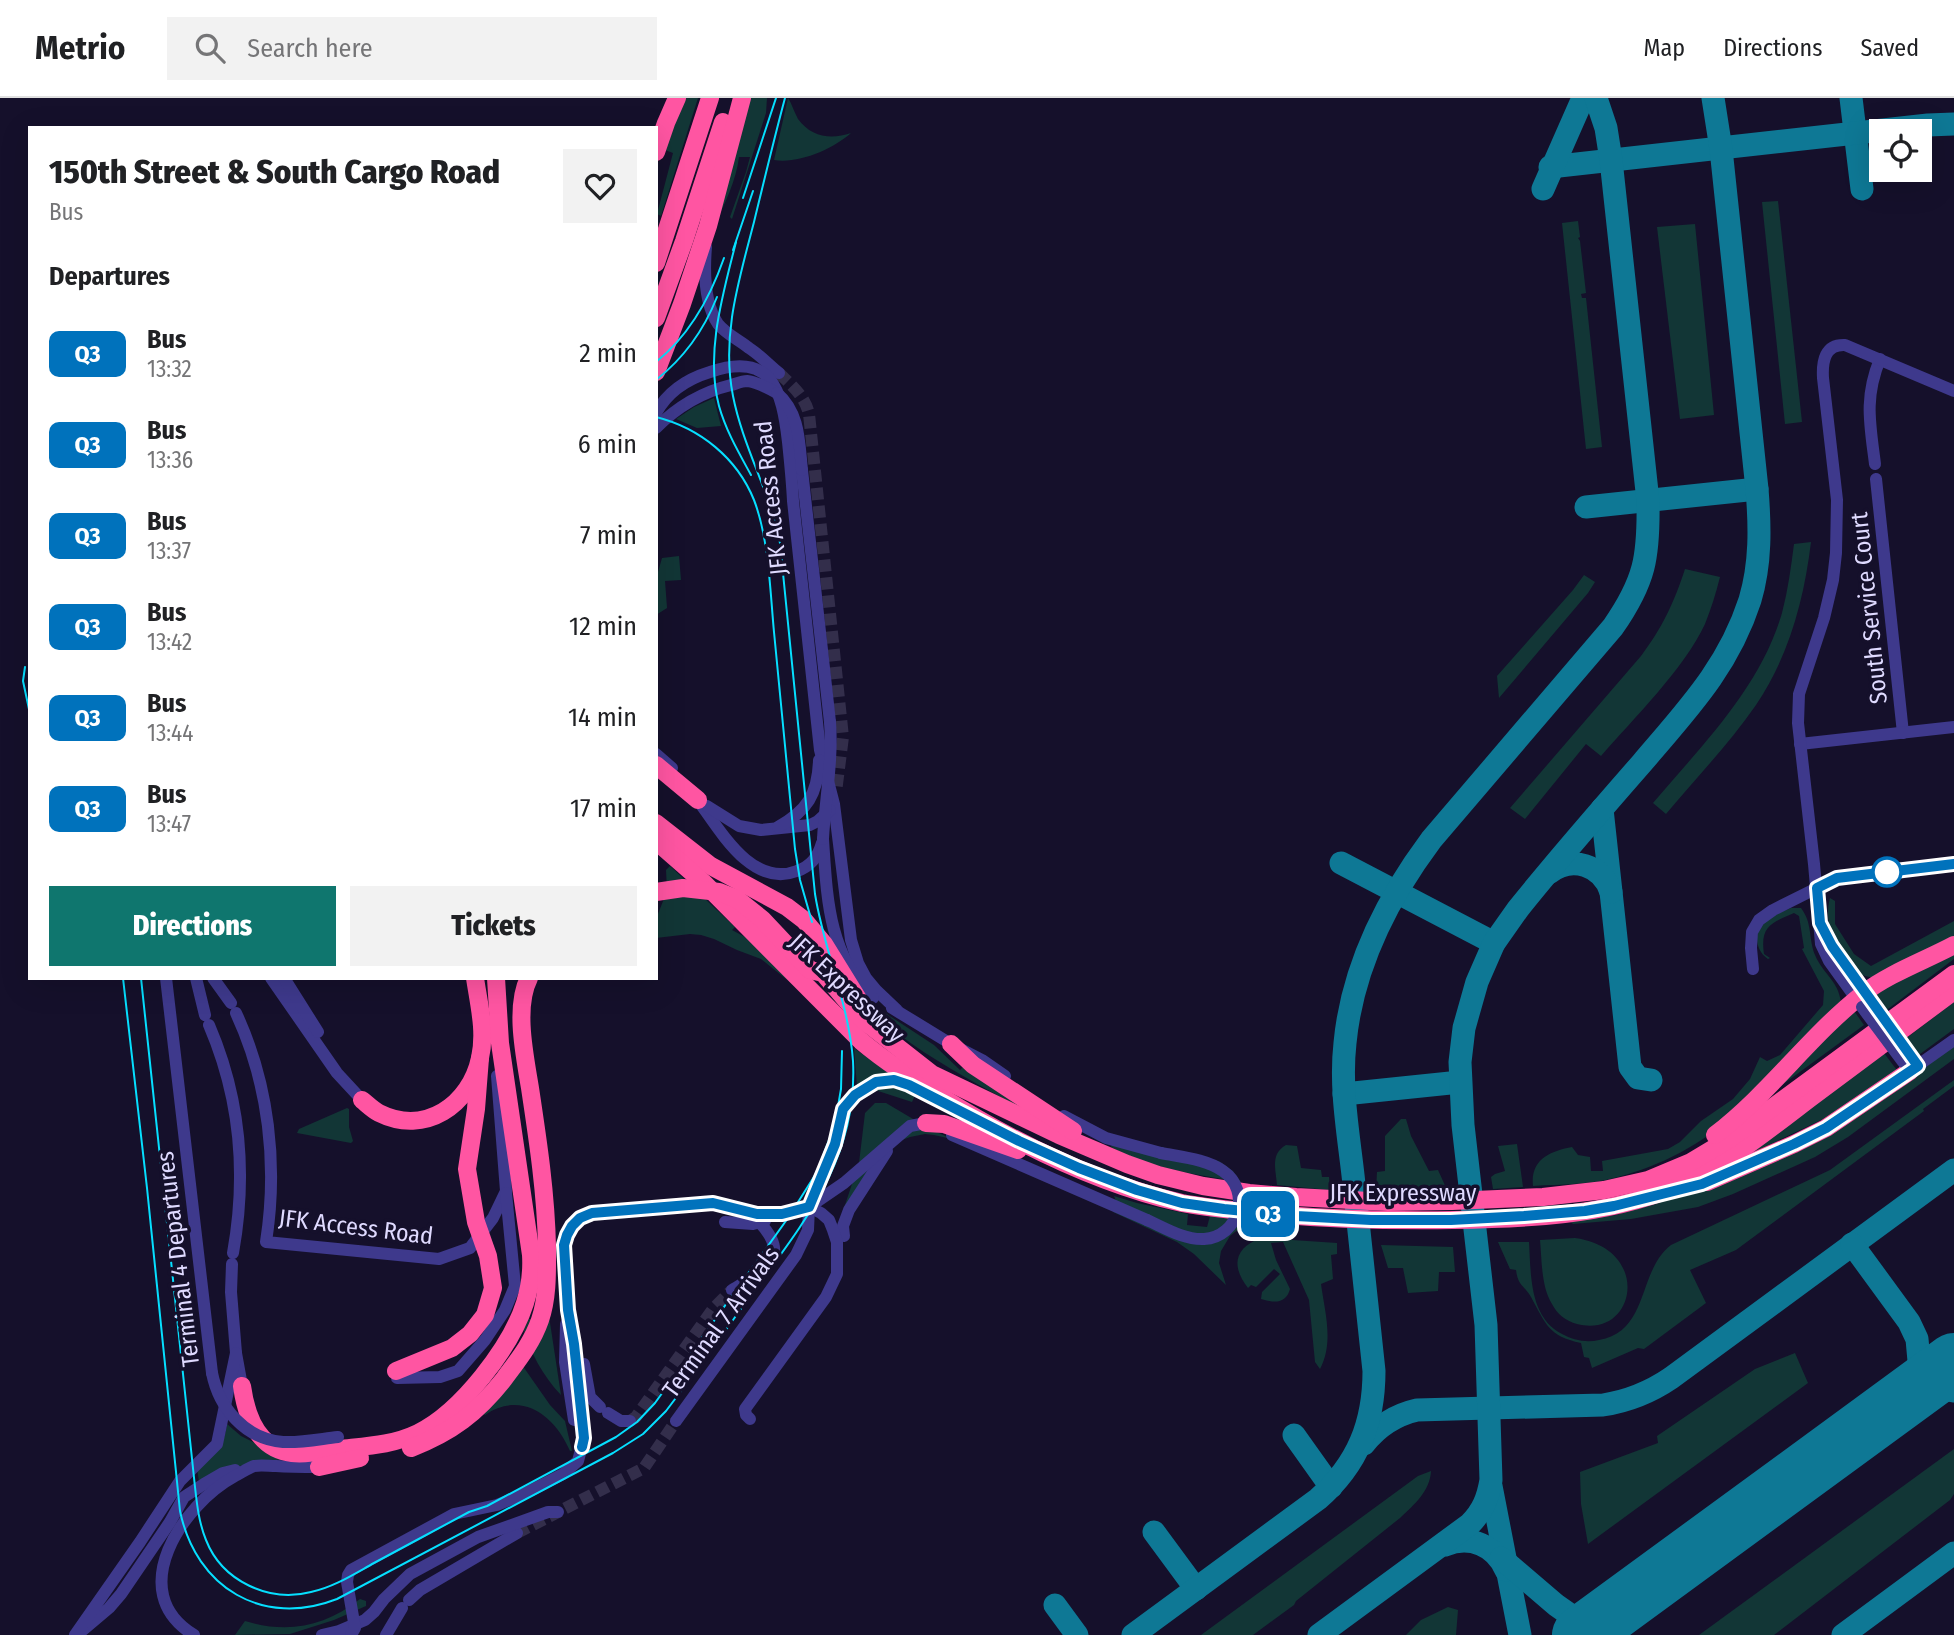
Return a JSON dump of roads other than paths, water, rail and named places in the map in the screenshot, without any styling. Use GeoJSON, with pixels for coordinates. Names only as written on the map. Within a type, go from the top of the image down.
{"type":"FeatureCollection","features":[{"type":"Feature","properties":{"kind":"highway"},"geometry":{"type":"LineString","coordinates":[[661,129],[677,98]]}},
{"type":"Feature","properties":{"kind":"highway"},"geometry":{"type":"LineString","coordinates":[[658,258],[710,98]]}},
{"type":"Feature","properties":{"kind":"highway"},"geometry":{"type":"LineString","coordinates":[[658,313],[684,242],[730,98]]}},
{"type":"Feature","properties":{"kind":"highway"},"geometry":{"type":"LineString","coordinates":[[658,367],[708,226],[742,98]]}},
{"type":"Feature","properties":{"kind":"highway"},"geometry":{"type":"LineString","coordinates":[[658,250],[666,236]]}},
{"type":"Feature","properties":{"kind":"highway"},"geometry":{"type":"LineString","coordinates":[[658,767],[698,800]]}},
{"type":"Feature","properties":{"kind":"highway"},"geometry":{"type":"LineString","coordinates":[[664,838],[788,906],[816,933],[862,1004],[884,1026],[967,1082],[1059,1135]]}},
{"type":"Feature","properties":{"kind":"highway","name":"JFK Expressway"},"geometry":{"type":"LineString","coordinates":[[664,838],[704,883],[852,1031],[877,1055],[908,1076],[981,1121],[1079,1168],[1137,1190],[1189,1204],[1259,1213],[1341,1219],[1467,1219],[1585,1211],[1646,1197],[1689,1180],[1732,1156],[1954,991]]}},
{"type":"Feature","properties":{"kind":"highway","name":"JFK Expressway"},"geometry":{"type":"LineString","coordinates":[[658,892],[683,888],[719,892],[737,899],[817,972],[853,1018],[881,1042],[932,1074],[1059,1135],[1158,1175],[1249,1193],[1317,1199],[1452,1201],[1572,1194],[1648,1180],[1704,1155],[1737,1133],[1954,974]]}},
{"type":"Feature","properties":{"kind":"highway"},"geometry":{"type":"LineString","coordinates":[[1572,1194],[1644,1173],[1703,1144],[1744,1111],[1880,982],[1954,945]]}},
{"type":"Feature","properties":{"kind":"highway"},"geometry":{"type":"LineString","coordinates":[[397,1374],[452,1348],[470,1334],[485,1315],[493,1288],[488,1256],[476,1222],[467,1169],[483,1031],[475,980]]}},
{"type":"Feature","properties":{"kind":"highway"},"geometry":{"type":"LineString","coordinates":[[241,1378],[244,1404],[252,1425],[260,1437],[271,1446],[290,1453],[304,1453],[379,1445],[403,1439],[446,1415],[479,1380],[506,1342],[525,1305],[531,1275],[530,1245],[500,1043],[496,980]]}},
{"type":"Feature","properties":{"kind":"highway"},"geometry":{"type":"LineString","coordinates":[[319,1466],[402,1450],[443,1434],[471,1415],[491,1395],[527,1349],[540,1320],[546,1292],[546,1207],[524,1049],[522,1014],[524,988],[528,980]]}},
{"type":"Feature","properties":{"kind":"highway"},"geometry":{"type":"LineString","coordinates":[[951,1044],[973,1065],[1015,1094],[1127,1164]]}},
{"type":"Feature","properties":{"kind":"highway"},"geometry":{"type":"LineString","coordinates":[[362,1100],[379,1112],[398,1119],[421,1121],[442,1114],[461,1098],[474,1079],[480,1058]]}},
{"type":"Feature","properties":{"kind":"highway"},"geometry":{"type":"LineString","coordinates":[[1646,1197],[1702,1184],[1794,1144],[1844,1116],[1911,1064]]}},
{"type":"Feature","properties":{"kind":"highway"},"geometry":{"type":"LineString","coordinates":[[926,1123],[944,1124],[1010,1148],[1079,1168]]}},
{"type":"Feature","properties":{"kind":"highway"},"geometry":{"type":"LineString","coordinates":[[338,1437],[373,1436],[406,1430],[456,1401],[479,1380]]}},
{"type":"Feature","properties":{"kind":"street"},"geometry":{"type":"LineString","coordinates":[[708,226],[706,280],[709,301],[716,320],[723,329],[779,373]]}},
{"type":"Feature","properties":{"kind":"street"},"geometry":{"type":"LineString","coordinates":[[1954,391],[1846,345],[1837,345],[1827,352],[1823,366],[1836,500],[1836,553],[1828,606],[1798,701],[1821,944],[1826,956],[1911,1064],[1954,1040]]}},
{"type":"Feature","properties":{"kind":"street"},"geometry":{"type":"LineString","coordinates":[[695,377],[732,358],[766,362]]}},
{"type":"Feature","properties":{"kind":"street"},"geometry":{"type":"LineString","coordinates":[[1875,464],[1868,405],[1880,359]]}},
{"type":"Feature","properties":{"kind":"street","name":"JFK Access Road"},"geometry":{"type":"LineString","coordinates":[[658,410],[669,394],[695,377],[733,366],[750,367],[769,377],[775,386],[786,422],[820,750]]}},
{"type":"Feature","properties":{"kind":"street"},"geometry":{"type":"LineString","coordinates":[[658,427],[684,405],[709,392],[746,381],[769,388],[782,397],[794,414],[831,739],[832,800],[819,853],[814,861],[789,873],[768,873],[755,868],[720,831],[677,773],[658,756]]}},
{"type":"Feature","properties":{"kind":"street","name":"South Service Court"},"geometry":{"type":"LineString","coordinates":[[1876,479],[1903,733]]}},
{"type":"Feature","properties":{"kind":"street"},"geometry":{"type":"LineString","coordinates":[[1800,744],[1954,727]]}},
{"type":"Feature","properties":{"kind":"street"},"geometry":{"type":"LineString","coordinates":[[820,750],[832,800],[852,948],[871,985],[897,1010]]}},
{"type":"Feature","properties":{"kind":"street"},"geometry":{"type":"LineString","coordinates":[[776,829],[799,814],[808,803],[817,781],[820,750]]}},
{"type":"Feature","properties":{"kind":"street"},"geometry":{"type":"LineString","coordinates":[[698,800],[725,819],[754,830],[810,825],[826,815],[832,800]]}},
{"type":"Feature","properties":{"kind":"street"},"geometry":{"type":"LineString","coordinates":[[725,1222],[760,1223],[809,1207],[844,1183],[910,1126],[926,1123],[1187,1237],[1206,1239],[1220,1234],[1235,1220],[1238,1210],[1238,1191],[1234,1182],[1223,1171],[1204,1163],[1115,1141],[1089,1130],[982,1060],[876,1000],[850,971],[836,939],[829,905],[823,839]]}},
{"type":"Feature","properties":{"kind":"street"},"geometry":{"type":"LineString","coordinates":[[1754,969],[1751,937],[1759,920],[1768,913],[1837,878],[1954,864]]}},
{"type":"Feature","properties":{"kind":"street","name":"Terminal 4 Departures"},"geometry":{"type":"LineString","coordinates":[[166,980],[211,1363],[217,1392],[223,1405],[238,1422],[262,1437],[284,1442],[338,1437]]}},
{"type":"Feature","properties":{"kind":"street"},"geometry":{"type":"LineString","coordinates":[[272,980],[337,1073],[362,1100]]}},
{"type":"Feature","properties":{"kind":"street"},"geometry":{"type":"LineString","coordinates":[[285,980],[362,1100]]}},
{"type":"Feature","properties":{"kind":"street"},"geometry":{"type":"LineString","coordinates":[[397,1374],[440,1377],[458,1371],[485,1340],[505,1310],[515,1286],[490,980]]}},
{"type":"Feature","properties":{"kind":"street"},"geometry":{"type":"LineString","coordinates":[[197,981],[207,1020],[228,1080],[238,1136],[240,1194],[231,1292],[241,1378]]}},
{"type":"Feature","properties":{"kind":"street","name":"JFK Access Road"},"geometry":{"type":"LineString","coordinates":[[216,983],[233,1008],[251,1050],[268,1122],[271,1182],[266,1242],[439,1259],[470,1248],[494,1218],[506,1191]]}},
{"type":"Feature","properties":{"kind":"street"},"geometry":{"type":"LineString","coordinates":[[844,1236],[843,1226],[849,1210],[896,1138]]}},
{"type":"Feature","properties":{"kind":"street"},"geometry":{"type":"LineString","coordinates":[[355,1630],[347,1582],[348,1575],[355,1567],[454,1514],[497,1505],[526,1493],[563,1474],[578,1461],[584,1438],[568,1310],[564,1245],[567,1235],[580,1218],[592,1213],[713,1203],[757,1214],[782,1214]]}},
{"type":"Feature","properties":{"kind":"street"},"geometry":{"type":"LineString","coordinates":[[750,1419],[745,1409],[832,1288],[838,1274],[837,1242],[829,1220],[809,1207]]}},
{"type":"Feature","properties":{"kind":"street","name":"Terminal 7 Arrivals"},"geometry":{"type":"LineString","coordinates":[[677,1421],[796,1255],[808,1230],[809,1207]]}},
{"type":"Feature","properties":{"kind":"street","name":"Terminal 7 Arrivals"},"geometry":{"type":"LineString","coordinates":[[732,1290],[767,1267],[773,1259],[770,1236],[760,1223]]}},
{"type":"Feature","properties":{"kind":"street"},"geometry":{"type":"LineString","coordinates":[[568,1310],[576,1328],[591,1400],[621,1420],[629,1421]]}},
{"type":"Feature","properties":{"kind":"street"},"geometry":{"type":"LineString","coordinates":[[75,1635],[184,1475],[217,1444],[236,1353]]}},
{"type":"Feature","properties":{"kind":"street"},"geometry":{"type":"LineString","coordinates":[[140,1542],[184,1497],[223,1473],[253,1466],[319,1466]]}},
{"type":"Feature","properties":{"kind":"street"},"geometry":{"type":"LineString","coordinates":[[194,1635],[177,1621],[167,1604],[162,1580],[165,1559],[178,1530],[192,1511],[226,1481],[253,1466]]}},
{"type":"Feature","properties":{"kind":"street"},"geometry":{"type":"LineString","coordinates":[[75,1635],[116,1601],[184,1497]]}},
{"type":"Feature","properties":{"kind":"street"},"geometry":{"type":"LineString","coordinates":[[322,1635],[355,1630],[410,1574],[478,1537],[548,1512],[558,1512]]}},
{"type":"Feature","properties":{"kind":"street"},"geometry":{"type":"LineString","coordinates":[[386,1635],[406,1604],[420,1590],[517,1533]]}},
{"type":"Feature","properties":{"kind":"tunnel"},"geometry":{"type":"LineString","coordinates":[[779,373],[801,397],[809,414],[843,737],[836,792]]}},
{"type":"Feature","properties":{"kind":"tunnel"},"geometry":{"type":"LineString","coordinates":[[630,1421],[636,1417],[713,1309],[732,1290]]}},
{"type":"Feature","properties":{"kind":"tunnel"},"geometry":{"type":"LineString","coordinates":[[517,1533],[644,1468],[676,1421]]}},
{"type":"Feature","properties":{"kind":"tram line"},"geometry":{"type":"LineString","coordinates":[[743,198],[776,98]]}},
{"type":"Feature","properties":{"kind":"tram line"},"geometry":{"type":"LineString","coordinates":[[123,980],[180,1511],[188,1538],[201,1561],[217,1580],[237,1595],[259,1604],[284,1608],[310,1607],[337,1599],[613,1453],[643,1434],[666,1411],[771,1268],[824,1187],[847,1128],[852,1096],[851,1040],[815,894],[780,543],[770,506],[737,415],[730,374],[733,308],[785,98]]}},
{"type":"Feature","properties":{"kind":"tram line"},"geometry":{"type":"LineString","coordinates":[[733,250],[753,191]]}},
{"type":"Feature","properties":{"kind":"tram line"},"geometry":{"type":"LineString","coordinates":[[736,242],[717,324],[715,386],[725,424],[751,475]]}},
{"type":"Feature","properties":{"kind":"tram line"},"geometry":{"type":"LineString","coordinates":[[658,360],[679,340],[698,315],[724,258]]}},
{"type":"Feature","properties":{"kind":"tram line"},"geometry":{"type":"LineString","coordinates":[[658,378],[692,343],[717,297]]}},
{"type":"Feature","properties":{"kind":"tram line"},"geometry":{"type":"LineString","coordinates":[[658,418],[702,437],[727,458],[747,485],[759,515],[768,565],[795,849],[800,880],[812,922]]}},
{"type":"Feature","properties":{"kind":"tram line"},"geometry":{"type":"LineString","coordinates":[[25,667],[23,681],[28,705]]}},
{"type":"Feature","properties":{"kind":"tram line"},"geometry":{"type":"LineString","coordinates":[[141,980],[200,1521],[206,1540],[223,1567],[249,1585],[279,1594],[311,1592],[344,1580],[616,1437],[637,1422],[655,1403],[788,1218],[817,1172],[835,1124],[841,1089],[842,1051]]}}]}
